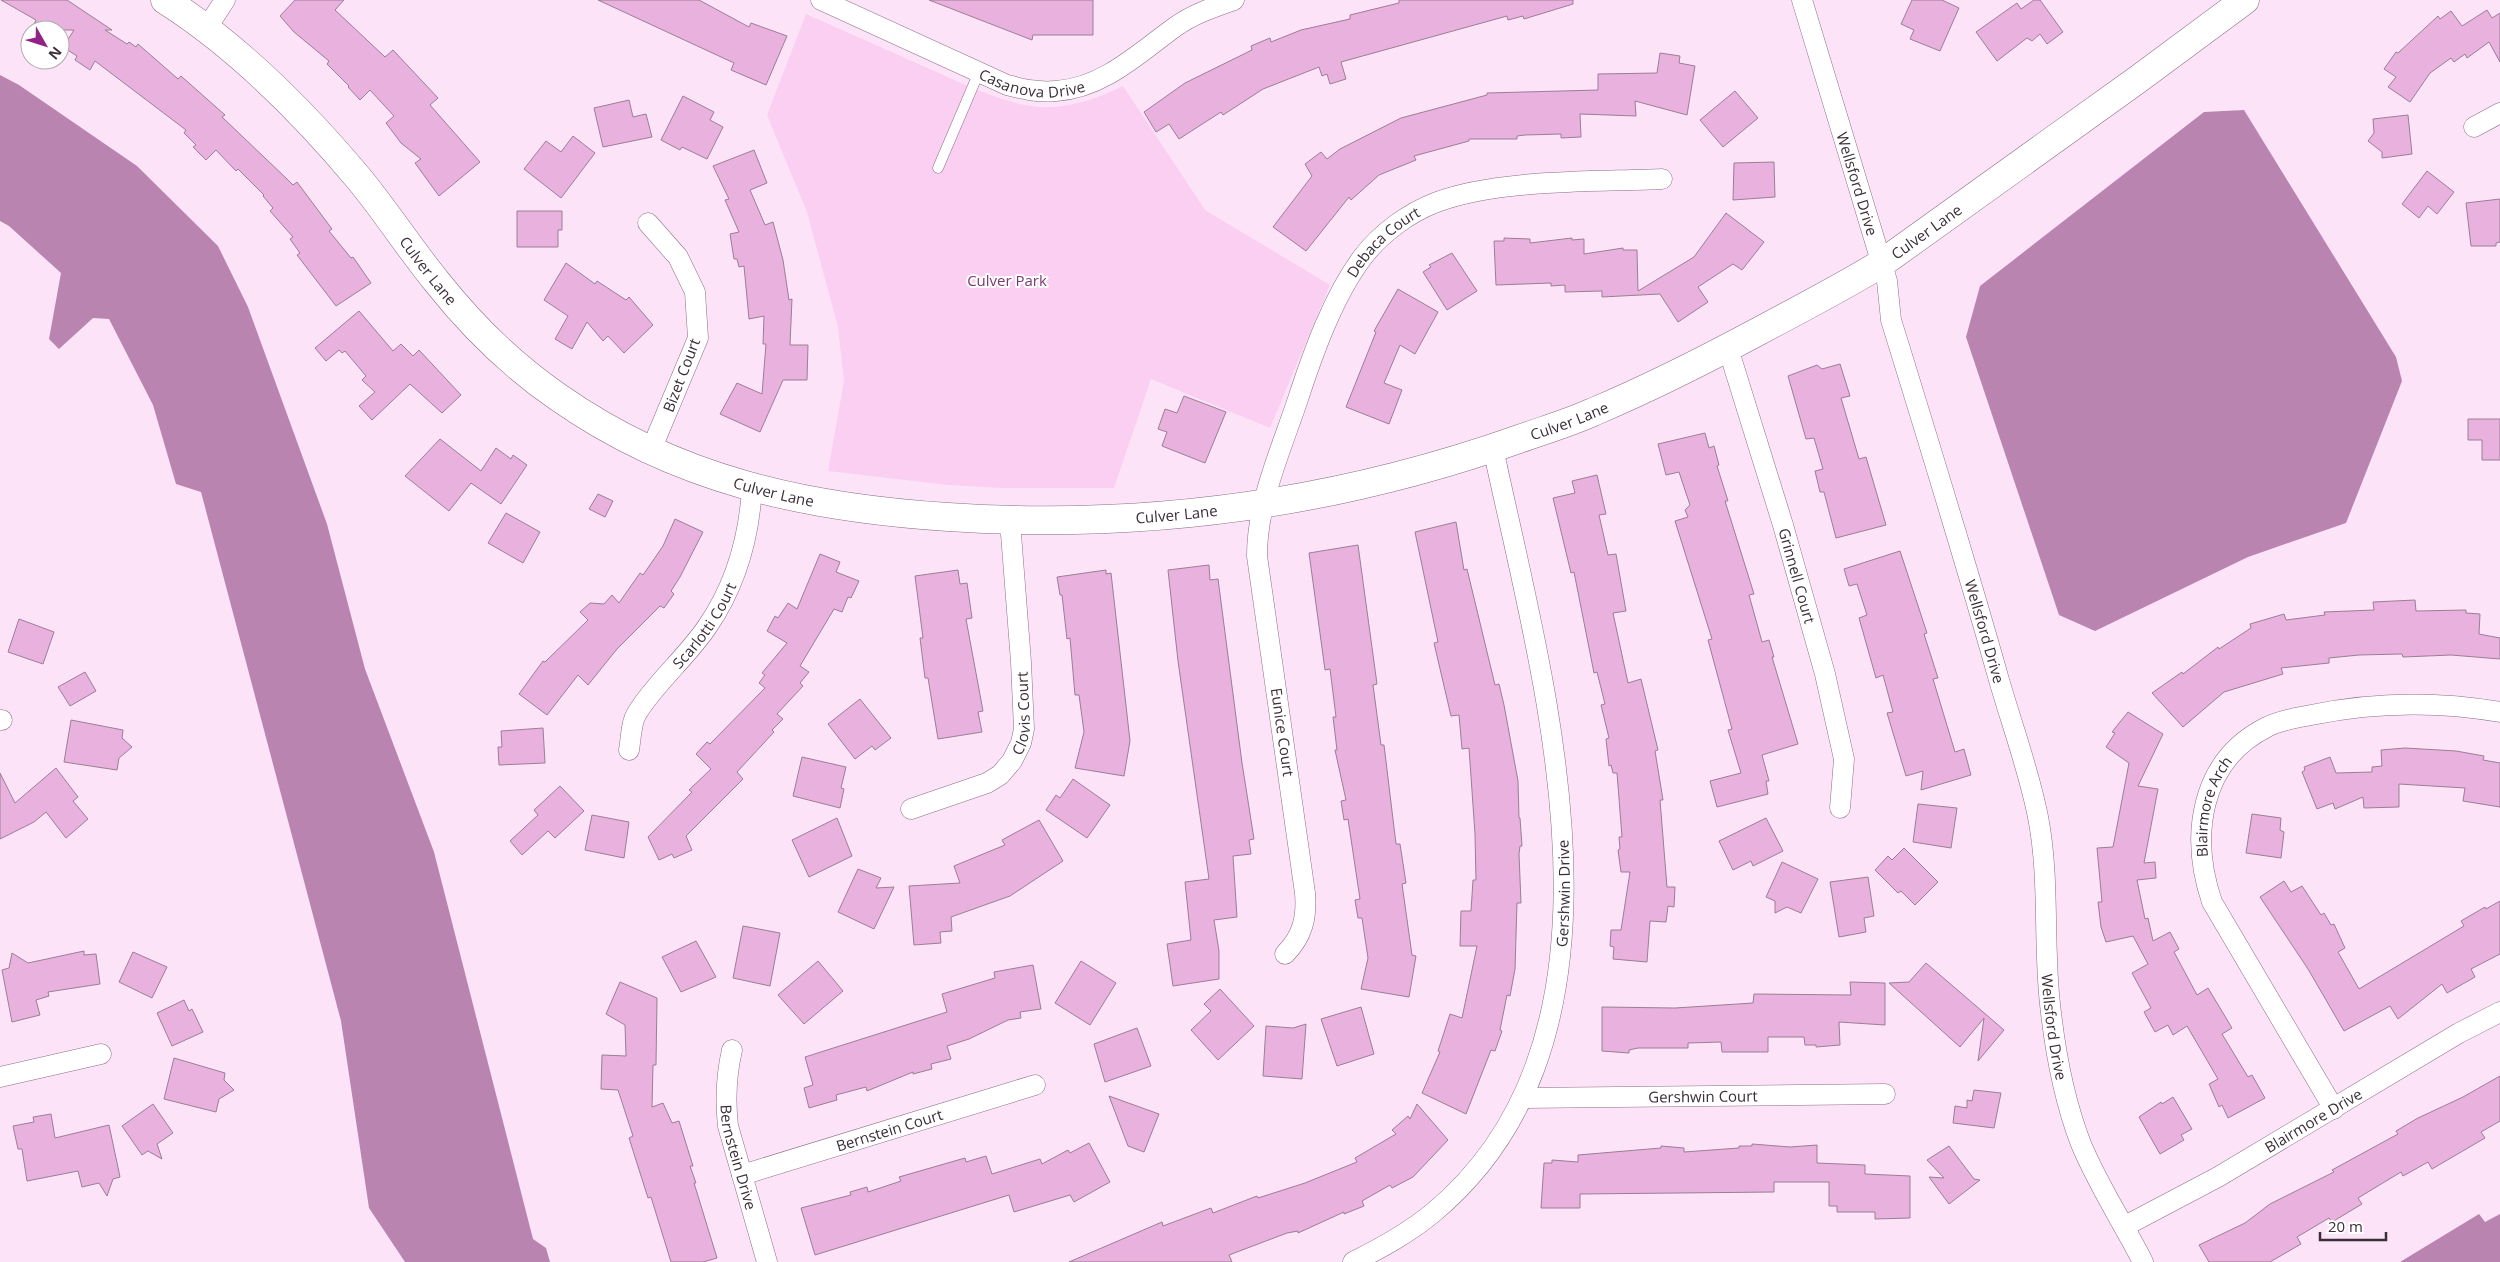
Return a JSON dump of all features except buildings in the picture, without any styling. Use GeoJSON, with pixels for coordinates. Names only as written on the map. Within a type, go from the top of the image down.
{"type":"FeatureCollection","features":[{"type":"Feature","properties":{"kind":"street","name":"Culver Lane"},"geometry":{"type":"LineString","coordinates":[[165,0],[206,29],[264,79],[305,119],[357,177],[438,284],[475,326],[523,370],[558,398],[615,432],[651,450],[690,468],[752,488],[808,502],[892,514],[1010,521],[1077,521],[1162,517],[1263,505],[1349,488],[1493,448],[1591,413],[1728,348],[1851,282],[1882,263],[2245,0]]}},
{"type":"Feature","properties":{"kind":"street"},"geometry":{"type":"LineString","coordinates":[[206,29],[225,0]]}},
{"type":"Feature","properties":{"kind":"street","name":"Casanova Drive"},"geometry":{"type":"LineString","coordinates":[[821,0],[1007,85],[1031,91],[1056,92],[1081,87],[1100,79],[1135,58],[1177,26],[1209,8],[1234,0]]}},
{"type":"Feature","properties":{"kind":"street","name":"Wellsford Drive"},"geometry":{"type":"LineString","coordinates":[[1802,0],[1882,263],[1887,281],[1891,320],[1978,606],[2038,815],[2044,856],[2050,1003],[2057,1052],[2070,1113],[2082,1145],[2100,1183],[2143,1262]]}},
{"type":"Feature","properties":{"kind":"street"},"geometry":{"type":"LineString","coordinates":[[2474,127],[2500,113]]}},
{"type":"Feature","properties":{"kind":"street","name":"Debaca Court"},"geometry":{"type":"LineString","coordinates":[[1263,505],[1305,375],[1324,328],[1353,272],[1384,234],[1409,216],[1436,202],[1465,193],[1529,185],[1662,179]]}},
{"type":"Feature","properties":{"kind":"street","name":"Bizet Court"},"geometry":{"type":"LineString","coordinates":[[648,222],[678,256],[695,292],[698,338],[651,450]]}},
{"type":"Feature","properties":{"kind":"street","name":"Grinnell Court"},"geometry":{"type":"LineString","coordinates":[[1728,348],[1783,525],[1825,674],[1844,759],[1840,808]]}},
{"type":"Feature","properties":{"kind":"street","name":"Gershwin Drive"},"geometry":{"type":"LineString","coordinates":[[1353,1262],[1390,1254],[1452,1196],[1481,1164],[1501,1136],[1522,1098],[1546,1033],[1555,991],[1561,927],[1563,845],[1560,789],[1551,721],[1493,448]]}},
{"type":"Feature","properties":{"kind":"street","name":"Scarlotti Court"},"geometry":{"type":"LineString","coordinates":[[629,750],[636,714],[706,628],[724,600],[738,568],[746,542],[752,488]]}},
{"type":"Feature","properties":{"kind":"street","name":"Eunice Court"},"geometry":{"type":"LineString","coordinates":[[1263,505],[1257,530],[1257,556],[1307,912],[1302,930],[1293,946],[1285,954]]}},
{"type":"Feature","properties":{"kind":"street","name":"Clovis Court"},"geometry":{"type":"LineString","coordinates":[[910,809],[987,783],[1000,774],[1012,761],[1021,744],[1024,729],[1021,662],[1010,521]]}},
{"type":"Feature","properties":{"kind":"street","name":"Blairmore Arch"},"geometry":{"type":"LineString","coordinates":[[2334,1109],[2212,902],[2203,876],[2200,850],[2205,803],[2214,780],[2228,759],[2245,741],[2280,721],[2333,710],[2385,705],[2464,706],[2500,712]]}},
{"type":"Feature","properties":{"kind":"street","name":"Blairmore Drive"},"geometry":{"type":"LineString","coordinates":[[2125,1226],[2218,1177],[2459,1033],[2500,1012]]}},
{"type":"Feature","properties":{"kind":"street","name":"Bernstein Drive"},"geometry":{"type":"LineString","coordinates":[[732,1050],[727,1073],[725,1102],[728,1126],[767,1262]]}},
{"type":"Feature","properties":{"kind":"street"},"geometry":{"type":"LineString","coordinates":[[0,1076],[101,1054]]}},
{"type":"Feature","properties":{"kind":"street","name":"Bernstein Court"},"geometry":{"type":"LineString","coordinates":[[742,1175],[1035,1085]]}},
{"type":"Feature","properties":{"kind":"street","name":"Gershwin Court"},"geometry":{"type":"LineString","coordinates":[[1522,1098],[1885,1094]]}},
{"type":"Feature","properties":{"kind":"lane"},"geometry":{"type":"LineString","coordinates":[[938,168],[979,72]]}},
{"type":"Feature","properties":{"kind":"green space","name":"Culver Park"},"geometry":{"type":"Polygon","coordinates":[[[806,14],[974,89],[1019,104],[1043,107],[1066,106],[1090,100],[1123,86],[1205,210],[1330,285],[1270,428],[1151,379],[1114,488],[1002,488],[948,485],[828,471],[844,381],[838,327],[807,212],[767,115],[806,14]]]}},
{"type":"Feature","properties":{"kind":"shaded area"},"geometry":{"type":"Polygon","coordinates":[[[0,75],[19,85],[137,166],[218,246],[248,307],[327,524],[365,669],[434,852],[533,1239],[546,1248],[550,1262],[405,1262],[369,1208],[341,1021],[201,492],[176,484],[153,405],[109,319],[93,318],[59,349],[49,339],[61,273],[9,226],[0,221],[0,75]]]}},
{"type":"Feature","properties":{"kind":"shaded area"},"geometry":{"type":"Polygon","coordinates":[[[2244,110],[2396,357],[2402,381],[2346,523],[2248,557],[2095,631],[2059,615],[1966,337],[1980,286],[2204,112],[2244,110]]]}},
{"type":"Feature","properties":{"kind":"shaded area"},"geometry":{"type":"Polygon","coordinates":[[[2479,1214],[2485,1222],[2500,1214],[2500,1262],[2400,1262],[2479,1214]]]}}]}
